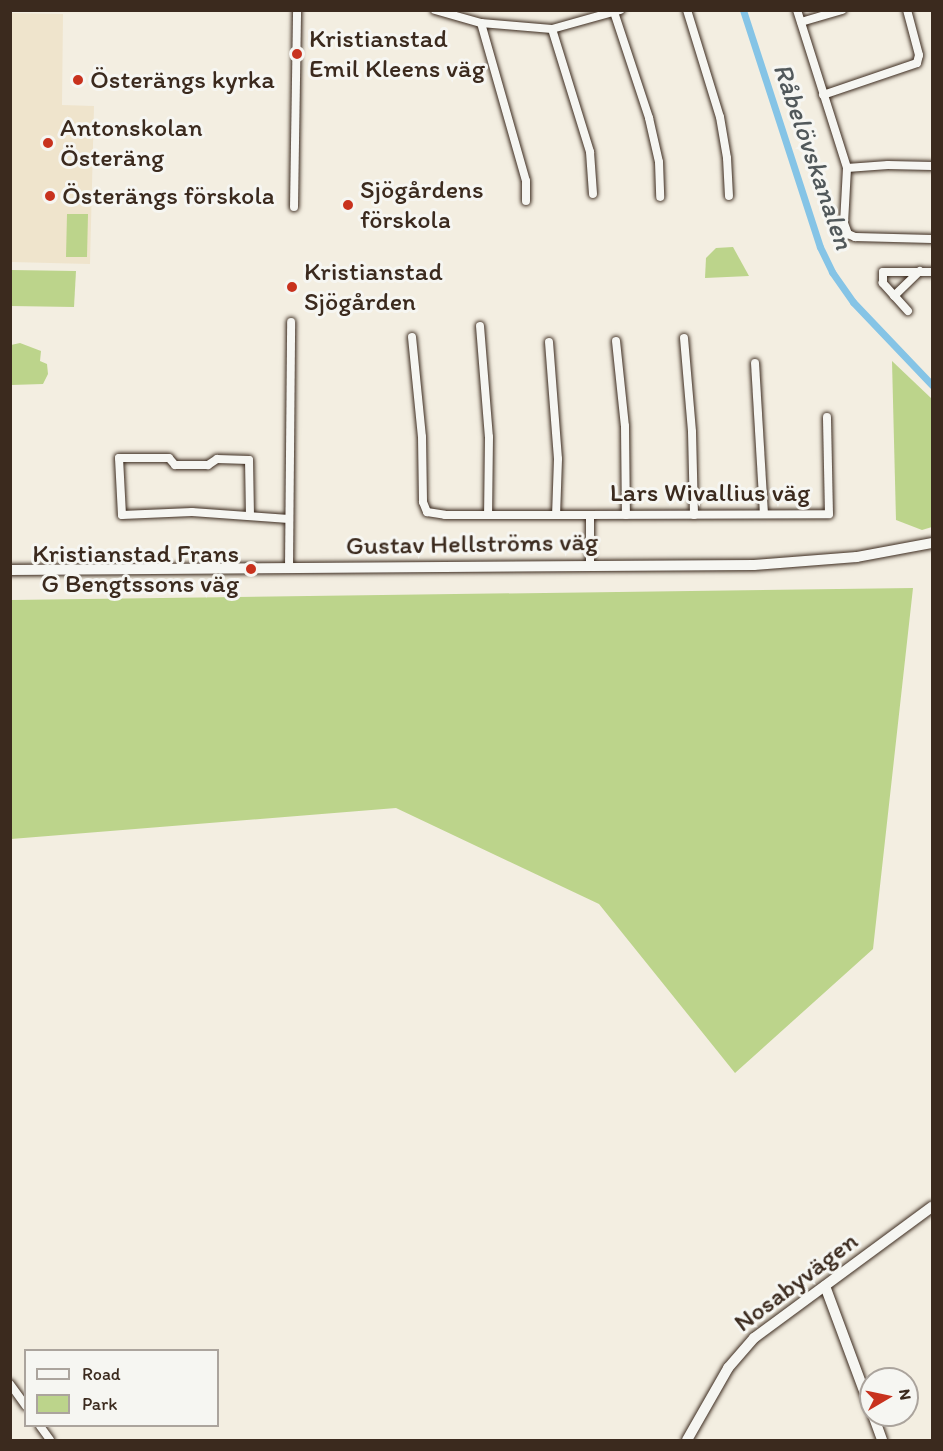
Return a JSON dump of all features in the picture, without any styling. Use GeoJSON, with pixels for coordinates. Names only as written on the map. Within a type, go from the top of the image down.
{"type":"FeatureCollection","features":[{"type":"Feature","properties":{"kind":"street"},"geometry":{"type":"LineString","coordinates":[[294,207],[297,10]]}},
{"type":"Feature","properties":{"kind":"street"},"geometry":{"type":"LineString","coordinates":[[435,10],[481,23],[552,30],[617,11],[649,118],[659,162],[660,196]]}},
{"type":"Feature","properties":{"kind":"street"},"geometry":{"type":"LineString","coordinates":[[687,10],[720,117],[728,158],[729,196]]}},
{"type":"Feature","properties":{"kind":"street"},"geometry":{"type":"LineString","coordinates":[[797,10],[847,168],[844,223],[848,234],[855,237],[933,239]]}},
{"type":"Feature","properties":{"kind":"street"},"geometry":{"type":"LineString","coordinates":[[801,22],[842,10]]}},
{"type":"Feature","properties":{"kind":"street"},"geometry":{"type":"LineString","coordinates":[[823,95],[917,63],[919,55],[907,10]]}},
{"type":"Feature","properties":{"kind":"street"},"geometry":{"type":"LineString","coordinates":[[481,23],[526,181],[526,201]]}},
{"type":"Feature","properties":{"kind":"street"},"geometry":{"type":"LineString","coordinates":[[552,30],[590,153],[593,194]]}},
{"type":"Feature","properties":{"kind":"street"},"geometry":{"type":"LineString","coordinates":[[847,168],[888,165],[933,166]]}},
{"type":"Feature","properties":{"kind":"street"},"geometry":{"type":"LineString","coordinates":[[894,296],[920,271]]}},
{"type":"Feature","properties":{"kind":"street"},"geometry":{"type":"LineString","coordinates":[[908,311],[883,283],[883,272],[933,272]]}},
{"type":"Feature","properties":{"kind":"street"},"geometry":{"type":"LineString","coordinates":[[289,569],[291,322]]}},
{"type":"Feature","properties":{"kind":"street"},"geometry":{"type":"LineString","coordinates":[[480,326],[489,437],[488,515]]}},
{"type":"Feature","properties":{"kind":"street","name":"Lars Wivallius väg"},"geometry":{"type":"LineString","coordinates":[[412,337],[422,437],[424,507],[435,514],[829,514],[827,417]]}},
{"type":"Feature","properties":{"kind":"street"},"geometry":{"type":"LineString","coordinates":[[684,338],[692,432],[694,515]]}},
{"type":"Feature","properties":{"kind":"street"},"geometry":{"type":"LineString","coordinates":[[616,341],[625,426],[627,515]]}},
{"type":"Feature","properties":{"kind":"street"},"geometry":{"type":"LineString","coordinates":[[549,342],[558,459],[556,515]]}},
{"type":"Feature","properties":{"kind":"street"},"geometry":{"type":"LineString","coordinates":[[755,363],[764,514]]}},
{"type":"Feature","properties":{"kind":"street"},"geometry":{"type":"LineString","coordinates":[[250,516],[249,460],[217,459],[208,465],[175,465],[169,458],[119,458],[122,514],[176,512],[289,519]]}},
{"type":"Feature","properties":{"kind":"street","name":"Lars Wivallius väg"},"geometry":{"type":"LineString","coordinates":[[590,565],[591,515]]}},
{"type":"Feature","properties":{"kind":"street","name":"Gustav Hellströms väg"},"geometry":{"type":"LineString","coordinates":[[10,570],[787,563],[857,557],[933,543]]}},
{"type":"Feature","properties":{"kind":"street","name":"Nosabyvägen"},"geometry":{"type":"LineString","coordinates":[[687,1440],[717,1385],[742,1350],[777,1320],[933,1207]]}},
{"type":"Feature","properties":{"kind":"street"},"geometry":{"type":"LineString","coordinates":[[825,1286],[859,1378]]}},
{"type":"Feature","properties":{"kind":"street"},"geometry":{"type":"LineString","coordinates":[[10,1384],[24,1403]]}},
{"type":"Feature","properties":{"kind":"street"},"geometry":{"type":"LineString","coordinates":[[41,1427],[50,1440]]}},
{"type":"Feature","properties":{"kind":"shaded area"},"geometry":{"type":"Polygon","coordinates":[[[11,13],[63,14],[62,105],[94,106],[90,264],[11,262],[11,13]]]}},
{"type":"Feature","properties":{"kind":"green space"},"geometry":{"type":"Polygon","coordinates":[[[67,214],[88,214],[87,257],[66,257],[67,214]]]}},
{"type":"Feature","properties":{"kind":"green space"},"geometry":{"type":"Polygon","coordinates":[[[733,247],[749,276],[705,278],[706,258],[716,248],[733,247]]]}},
{"type":"Feature","properties":{"kind":"green space"},"geometry":{"type":"Polygon","coordinates":[[[11,270],[76,271],[74,307],[11,306],[11,270]]]}},
{"type":"Feature","properties":{"kind":"green space"},"geometry":{"type":"Polygon","coordinates":[[[20,343],[41,351],[40,361],[47,364],[48,374],[43,384],[11,385],[11,345],[20,343]]]}},
{"type":"Feature","properties":{"kind":"green space"},"geometry":{"type":"Polygon","coordinates":[[[892,361],[932,399],[932,527],[922,530],[896,520],[892,361]]]}},
{"type":"Feature","properties":{"kind":"green space"},"geometry":{"type":"Polygon","coordinates":[[[913,588],[873,949],[735,1073],[599,904],[396,808],[11,839],[11,600],[913,588]]]}},
{"type":"Feature","properties":{"kind":"waterway","name":"Råbelövskanalen"},"geometry":{"type":"LineString","coordinates":[[743,10],[820,247],[832,272],[853,302],[932,385]]}},
{"type":"Feature","properties":{"kind":"place","name":"Kristianstad Emil Kleens väg"},"geometry":{"type":"Point","coordinates":[297,54]}},
{"type":"Feature","properties":{"kind":"place","name":"Österängs kyrka"},"geometry":{"type":"Point","coordinates":[78,80]}},
{"type":"Feature","properties":{"kind":"place","name":"Antonskolan Österäng"},"geometry":{"type":"Point","coordinates":[48,143]}},
{"type":"Feature","properties":{"kind":"place","name":"Österängs förskola"},"geometry":{"type":"Point","coordinates":[50,196]}},
{"type":"Feature","properties":{"kind":"place","name":"Sjögårdens förskola"},"geometry":{"type":"Point","coordinates":[348,205]}},
{"type":"Feature","properties":{"kind":"place","name":"Kristianstad Sjögården"},"geometry":{"type":"Point","coordinates":[292,287]}},
{"type":"Feature","properties":{"kind":"place","name":"Kristianstad Frans G Bengtssons väg"},"geometry":{"type":"Point","coordinates":[251,569]}}]}
